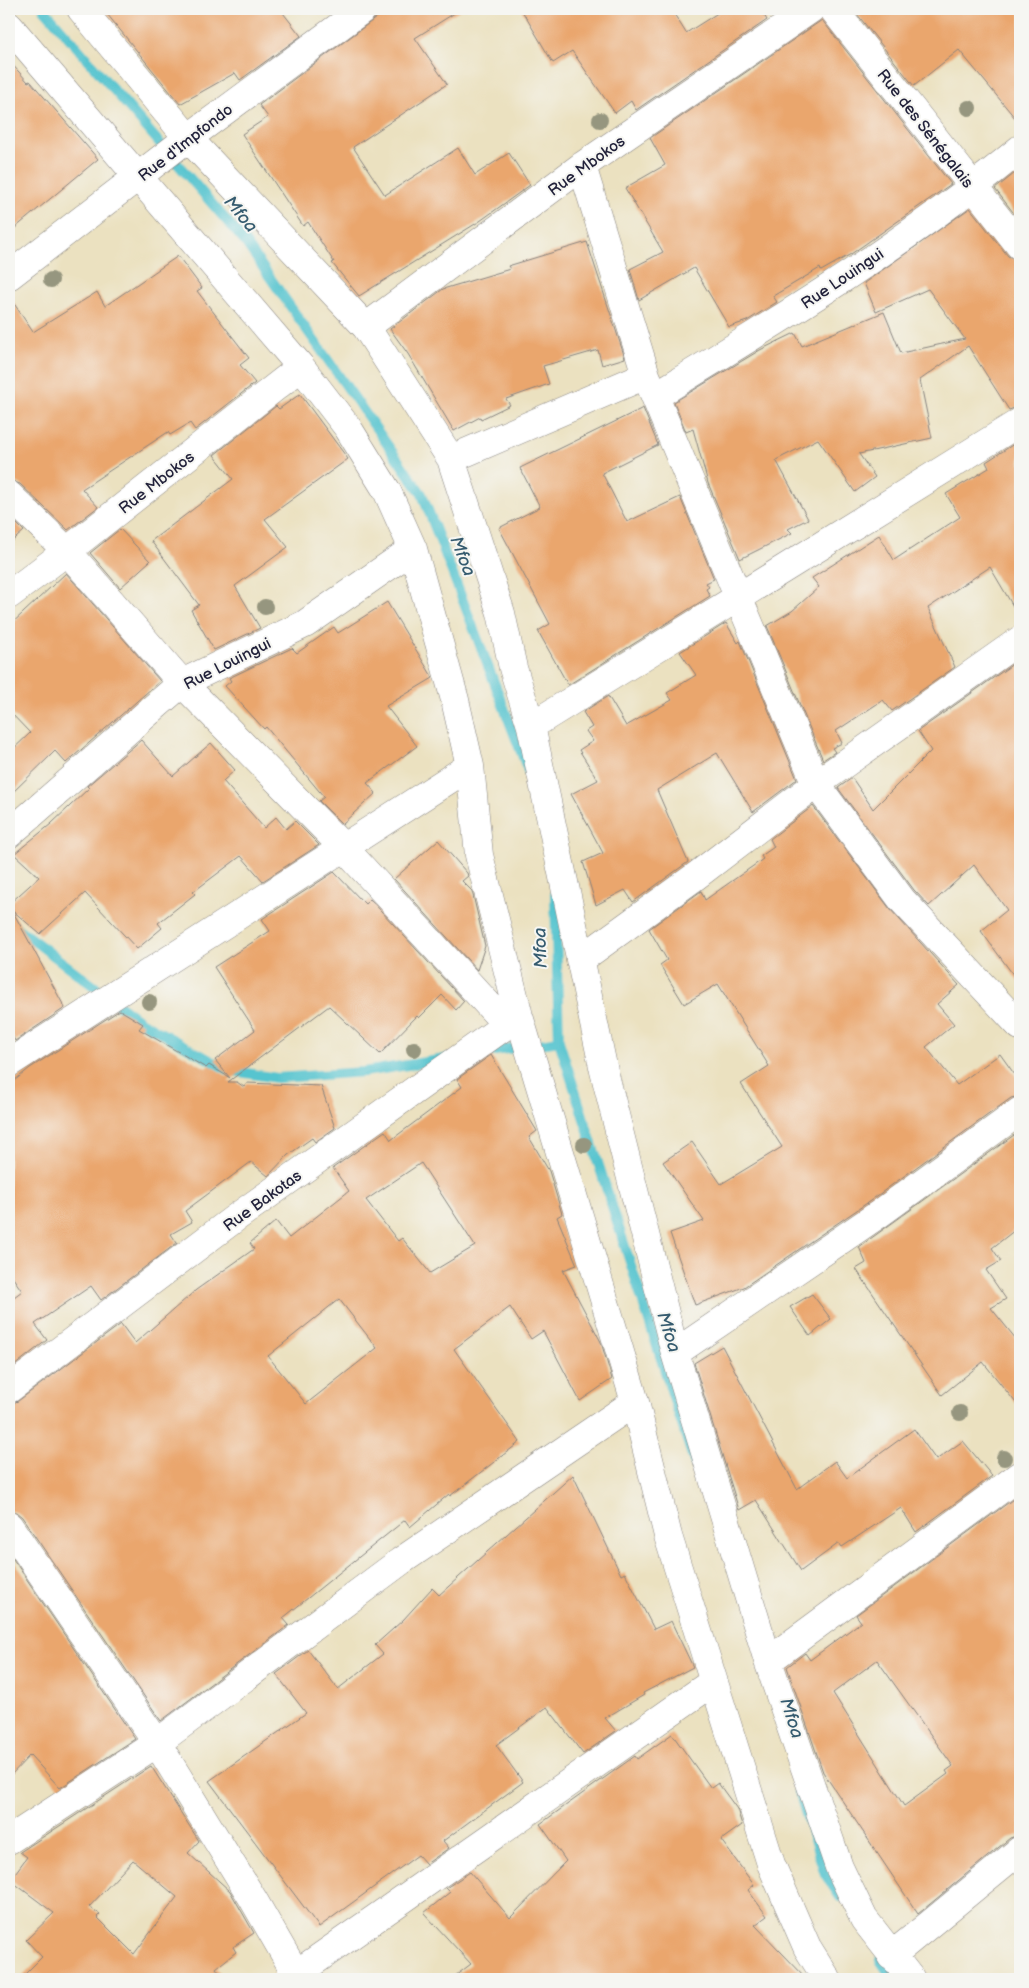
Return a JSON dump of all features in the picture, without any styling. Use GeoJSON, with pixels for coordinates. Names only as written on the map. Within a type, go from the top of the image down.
{"type":"FeatureCollection","features":[{"type":"Feature","properties":{"kind":"street"},"geometry":{"type":"LineString","coordinates":[[81,9],[184,141],[366,327],[451,458],[501,613],[513,668],[531,726],[604,1071],[675,1353],[768,1661],[839,1867],[864,1919],[890,1956],[911,1979]]}},
{"type":"Feature","properties":{"kind":"street","name":"Rue d'Impfondo"},"geometry":{"type":"LineString","coordinates":[[9,276],[184,141],[363,9]]}},
{"type":"Feature","properties":{"kind":"street","name":"Rue Mbokos"},"geometry":{"type":"LineString","coordinates":[[366,327],[582,166],[811,9]]}},
{"type":"Feature","properties":{"kind":"street","name":"Rue des Sénégalais"},"geometry":{"type":"LineString","coordinates":[[833,9],[1020,246]]}},
{"type":"Feature","properties":{"kind":"street"},"geometry":{"type":"LineString","coordinates":[[9,26],[146,172],[301,367],[348,428],[387,491],[413,549],[455,700],[470,766],[479,855],[513,1021],[635,1402],[668,1536],[771,1864],[807,1947],[826,1979]]}},
{"type":"Feature","properties":{"kind":"street","name":"Rue Louingui"},"geometry":{"type":"LineString","coordinates":[[451,458],[651,386],[819,296],[973,188],[1020,149]]}},
{"type":"Feature","properties":{"kind":"street"},"geometry":{"type":"LineString","coordinates":[[582,166],[651,386],[816,784],[902,900],[1020,1026]]}},
{"type":"Feature","properties":{"kind":"street","name":"Rue Mbokos"},"geometry":{"type":"LineString","coordinates":[[9,595],[301,367]]}},
{"type":"Feature","properties":{"kind":"street"},"geometry":{"type":"LineString","coordinates":[[531,726],[1020,422]]}},
{"type":"Feature","properties":{"kind":"street"},"geometry":{"type":"LineString","coordinates":[[9,495],[67,551],[182,683],[513,1021]]}},
{"type":"Feature","properties":{"kind":"street","name":"Rue Louingui"},"geometry":{"type":"LineString","coordinates":[[9,834],[182,683],[304,624],[413,549]]}},
{"type":"Feature","properties":{"kind":"street"},"geometry":{"type":"LineString","coordinates":[[580,960],[696,876],[816,784],[1020,640]]}},
{"type":"Feature","properties":{"kind":"street"},"geometry":{"type":"LineString","coordinates":[[9,1063],[470,766]]}},
{"type":"Feature","properties":{"kind":"street","name":"Rue Bakotas"},"geometry":{"type":"LineString","coordinates":[[9,1389],[234,1219],[513,1021]]}},
{"type":"Feature","properties":{"kind":"street"},"geometry":{"type":"LineString","coordinates":[[675,1353],[879,1214],[1020,1111]]}},
{"type":"Feature","properties":{"kind":"street"},"geometry":{"type":"LineString","coordinates":[[9,1840],[157,1743],[401,1561],[635,1402]]}},
{"type":"Feature","properties":{"kind":"street"},"geometry":{"type":"LineString","coordinates":[[768,1661],[1020,1475]]}},
{"type":"Feature","properties":{"kind":"street"},"geometry":{"type":"LineString","coordinates":[[9,1526],[157,1743],[253,1899],[294,1978],[713,1682]]}},
{"type":"Feature","properties":{"kind":"street"},"geometry":{"type":"LineString","coordinates":[[890,1956],[1020,1850]]}},
{"type":"Feature","properties":{"kind":"building"},"geometry":{"type":"Polygon","coordinates":[[[103,9],[280,9],[301,36],[240,80],[235,73],[180,104],[103,9]]]}},
{"type":"Feature","properties":{"kind":"building"},"geometry":{"type":"Polygon","coordinates":[[[388,9],[461,9],[415,38],[447,84],[353,147],[385,195],[458,148],[475,175],[509,153],[530,185],[480,221],[359,296],[332,263],[334,262],[308,222],[303,226],[242,134],[268,117],[259,105],[388,9]]]}},
{"type":"Feature","properties":{"kind":"building"},"geometry":{"type":"Polygon","coordinates":[[[521,9],[671,9],[686,33],[724,9],[760,9],[767,20],[636,110],[631,101],[615,113],[572,51],[553,63],[521,9]]]}},
{"type":"Feature","properties":{"kind":"building"},"geometry":{"type":"Polygon","coordinates":[[[853,9],[1020,9],[1020,124],[959,50],[914,86],[853,9]]]}},
{"type":"Feature","properties":{"kind":"building"},"geometry":{"type":"Polygon","coordinates":[[[822,20],[951,184],[851,254],[821,271],[820,268],[773,296],[777,302],[747,321],[729,327],[694,268],[639,300],[630,269],[663,252],[625,188],[665,165],[650,138],[822,20]]]}},
{"type":"Feature","properties":{"kind":"building"},"geometry":{"type":"Polygon","coordinates":[[[9,61],[28,82],[30,81],[98,159],[9,233],[9,61]]]}},
{"type":"Feature","properties":{"kind":"building"},"geometry":{"type":"Polygon","coordinates":[[[1020,169],[1020,221],[995,189],[1020,169]]]}},
{"type":"Feature","properties":{"kind":"building"},"geometry":{"type":"Polygon","coordinates":[[[970,208],[1008,256],[1020,261],[1020,406],[1009,410],[968,346],[920,380],[932,438],[859,454],[875,477],[855,492],[818,439],[776,460],[808,519],[788,529],[792,533],[740,559],[708,483],[693,429],[686,432],[674,402],[760,350],[795,333],[802,346],[884,312],[901,353],[965,339],[928,289],[876,312],[864,283],[970,208]]]}},
{"type":"Feature","properties":{"kind":"building"},"geometry":{"type":"Polygon","coordinates":[[[587,242],[625,358],[602,365],[598,350],[543,366],[549,384],[506,399],[510,405],[481,419],[480,417],[454,431],[408,354],[390,329],[443,289],[510,269],[508,266],[587,242]]]}},
{"type":"Feature","properties":{"kind":"building"},"geometry":{"type":"Polygon","coordinates":[[[178,256],[202,288],[197,291],[249,358],[240,365],[255,383],[195,430],[190,423],[170,435],[168,432],[82,489],[98,507],[68,530],[20,484],[9,480],[9,296],[33,332],[97,292],[105,306],[178,256]]]}},
{"type":"Feature","properties":{"kind":"building"},"geometry":{"type":"Polygon","coordinates":[[[300,394],[348,459],[265,519],[288,547],[235,586],[260,628],[214,650],[191,610],[199,605],[151,541],[233,479],[214,455],[276,406],[279,409],[300,394]]]}},
{"type":"Feature","properties":{"kind":"building"},"geometry":{"type":"Polygon","coordinates":[[[643,408],[658,445],[602,473],[627,522],[680,497],[714,579],[706,583],[709,587],[706,589],[710,596],[568,685],[538,631],[550,624],[499,528],[540,507],[520,468],[643,408]]]}},
{"type":"Feature","properties":{"kind":"building"},"geometry":{"type":"Polygon","coordinates":[[[1020,440],[1020,618],[990,567],[928,608],[955,667],[892,711],[883,700],[836,731],[842,743],[832,748],[835,752],[823,760],[767,626],[792,611],[819,587],[812,578],[879,535],[894,560],[960,517],[946,494],[989,468],[986,462],[1020,440]]]}},
{"type":"Feature","properties":{"kind":"building"},"geometry":{"type":"Polygon","coordinates":[[[9,516],[24,531],[9,544],[9,516]]]}},
{"type":"Feature","properties":{"kind":"building"},"geometry":{"type":"Polygon","coordinates":[[[120,529],[150,561],[120,588],[90,553],[120,529]]]}},
{"type":"Feature","properties":{"kind":"building"},"geometry":{"type":"Polygon","coordinates":[[[66,573],[160,681],[66,763],[55,751],[9,796],[9,753],[30,733],[9,711],[9,626],[66,573]]]}},
{"type":"Feature","properties":{"kind":"building"},"geometry":{"type":"Polygon","coordinates":[[[387,602],[433,678],[386,706],[417,746],[367,783],[376,793],[342,824],[319,801],[324,797],[266,727],[264,729],[225,686],[231,681],[229,678],[292,648],[297,653],[334,627],[338,633],[387,602]]]}},
{"type":"Feature","properties":{"kind":"building"},"geometry":{"type":"Polygon","coordinates":[[[726,623],[738,643],[740,641],[797,779],[753,812],[717,753],[657,790],[688,862],[633,902],[625,890],[596,905],[583,862],[603,853],[571,794],[598,780],[579,750],[593,741],[586,731],[592,727],[583,712],[608,696],[626,726],[672,700],[667,693],[696,675],[680,652],[726,623]]]}},
{"type":"Feature","properties":{"kind":"building"},"geometry":{"type":"Polygon","coordinates":[[[1020,659],[1020,984],[981,931],[1007,910],[974,865],[929,906],[914,890],[838,788],[852,778],[873,809],[931,751],[918,731],[1020,659]]]}},
{"type":"Feature","properties":{"kind":"building"},"geometry":{"type":"Polygon","coordinates":[[[141,740],[173,776],[211,743],[235,770],[223,781],[264,828],[276,817],[286,829],[295,821],[319,845],[263,881],[241,856],[193,892],[195,894],[158,923],[162,928],[137,949],[85,893],[40,934],[12,910],[65,1008],[15,1041],[9,1030],[9,904],[39,877],[14,854],[51,824],[89,788],[87,786],[141,740]]]}},
{"type":"Feature","properties":{"kind":"building"},"geometry":{"type":"Polygon","coordinates":[[[813,806],[890,909],[959,985],[937,1004],[954,1024],[926,1047],[957,1085],[1000,1054],[1020,1082],[1020,1096],[1011,1098],[870,1201],[744,1287],[695,1305],[670,1233],[704,1221],[663,1162],[692,1142],[721,1184],[782,1147],[741,1084],[769,1066],[718,984],[684,1004],[660,965],[667,960],[649,929],[701,891],[705,900],[763,859],[761,856],[774,847],[770,839],[813,806]]]}},
{"type":"Feature","properties":{"kind":"building"},"geometry":{"type":"Polygon","coordinates":[[[438,840],[468,876],[462,881],[472,891],[485,946],[477,970],[394,879],[438,840]]]}},
{"type":"Feature","properties":{"kind":"building"},"geometry":{"type":"Polygon","coordinates":[[[334,872],[365,904],[370,899],[464,1001],[456,1010],[442,995],[419,1018],[417,1016],[380,1054],[329,1006],[228,1082],[237,1082],[244,1087],[247,1083],[321,1086],[335,1128],[315,1142],[312,1138],[288,1155],[268,1176],[251,1162],[185,1211],[192,1222],[171,1234],[177,1243],[101,1300],[91,1286],[35,1324],[47,1340],[9,1370],[9,1290],[14,1297],[22,1291],[9,1272],[9,1085],[30,1068],[120,1010],[143,1024],[139,1029],[206,1068],[209,1065],[230,1078],[215,1060],[255,1030],[214,967],[270,931],[262,919],[334,872]]]}},
{"type":"Feature","properties":{"kind":"building"},"geometry":{"type":"Polygon","coordinates":[[[491,1055],[537,1131],[529,1137],[549,1171],[562,1214],[557,1217],[577,1265],[563,1270],[601,1342],[612,1379],[580,1401],[543,1331],[531,1339],[510,1307],[454,1349],[520,1442],[450,1496],[449,1494],[410,1527],[405,1520],[283,1618],[289,1625],[161,1721],[22,1517],[16,1512],[9,1511],[9,1404],[18,1401],[121,1324],[135,1343],[196,1290],[254,1249],[250,1243],[276,1221],[289,1238],[349,1191],[333,1168],[385,1131],[391,1140],[462,1087],[457,1079],[491,1055]],[[421,1163],[366,1200],[398,1241],[402,1238],[430,1273],[475,1246],[421,1163]],[[339,1299],[268,1356],[306,1404],[377,1348],[339,1299]]]}},
{"type":"Feature","properties":{"kind":"building"},"geometry":{"type":"Polygon","coordinates":[[[1014,1135],[1020,1142],[1020,1226],[992,1248],[1001,1261],[986,1270],[1006,1299],[991,1308],[1020,1344],[1020,1408],[983,1362],[942,1395],[856,1269],[866,1263],[859,1247],[1014,1135]]]}},
{"type":"Feature","properties":{"kind":"building"},"geometry":{"type":"Polygon","coordinates":[[[812,1294],[831,1319],[810,1336],[790,1307],[812,1294]]]}},
{"type":"Feature","properties":{"kind":"building"},"geometry":{"type":"Polygon","coordinates":[[[722,1346],[797,1489],[835,1461],[847,1478],[914,1429],[936,1460],[963,1441],[992,1476],[916,1532],[901,1508],[842,1547],[839,1543],[801,1571],[756,1500],[739,1510],[694,1363],[722,1346]]]}},
{"type":"Feature","properties":{"kind":"building"},"geometry":{"type":"Polygon","coordinates":[[[573,1475],[621,1575],[625,1573],[654,1629],[671,1621],[693,1667],[643,1693],[644,1695],[605,1718],[616,1731],[583,1754],[547,1707],[496,1745],[523,1782],[443,1841],[449,1848],[426,1864],[418,1855],[319,1927],[209,1781],[306,1713],[276,1674],[308,1650],[338,1689],[383,1654],[375,1645],[403,1620],[432,1588],[439,1595],[573,1475]]]}},
{"type":"Feature","properties":{"kind":"building"},"geometry":{"type":"Polygon","coordinates":[[[1020,1494],[1020,1835],[1010,1838],[918,1914],[823,1772],[787,1667],[805,1653],[810,1660],[861,1622],[856,1615],[1020,1494]],[[877,1660],[833,1693],[904,1806],[948,1774],[946,1771],[953,1766],[877,1660]]]}},
{"type":"Feature","properties":{"kind":"building"},"geometry":{"type":"Polygon","coordinates":[[[9,1553],[135,1739],[60,1788],[30,1755],[9,1777],[9,1553]]]}},
{"type":"Feature","properties":{"kind":"building"},"geometry":{"type":"Polygon","coordinates":[[[672,1734],[711,1788],[718,1783],[737,1809],[742,1825],[721,1840],[754,1885],[748,1890],[767,1916],[755,1925],[807,1979],[451,1979],[471,1964],[424,1913],[450,1892],[446,1888],[470,1872],[510,1918],[566,1861],[540,1824],[635,1756],[637,1759],[672,1734]]]}},
{"type":"Feature","properties":{"kind":"building"},"geometry":{"type":"Polygon","coordinates":[[[151,1766],[199,1841],[188,1853],[230,1891],[254,1933],[233,1947],[236,1952],[216,1968],[224,1979],[20,1979],[42,1957],[26,1940],[54,1913],[10,1880],[27,1857],[20,1852],[151,1766]],[[133,1860],[89,1907],[100,1914],[97,1917],[134,1954],[177,1897],[133,1860]]]}},
{"type":"Feature","properties":{"kind":"waterway","name":"Mfoa"},"geometry":{"type":"LineString","coordinates":[[44,9],[245,242],[422,494],[529,773]]}},
{"type":"Feature","properties":{"kind":"waterway","name":"Mfoa"},"geometry":{"type":"LineString","coordinates":[[555,895],[559,1041],[697,1471]]}},
{"type":"Feature","properties":{"kind":"waterway"},"geometry":{"type":"LineString","coordinates":[[9,922],[140,1021],[228,1070],[277,1078],[364,1072],[445,1059]]}},
{"type":"Feature","properties":{"kind":"waterway"},"geometry":{"type":"LineString","coordinates":[[482,1053],[559,1041]]}},
{"type":"Feature","properties":{"kind":"waterway","name":"Mfoa"},"geometry":{"type":"LineString","coordinates":[[799,1792],[825,1874],[840,1897]]}},
{"type":"Feature","properties":{"kind":"waterway","name":"Mfoa"},"geometry":{"type":"LineString","coordinates":[[880,1960],[893,1979]]}}]}
